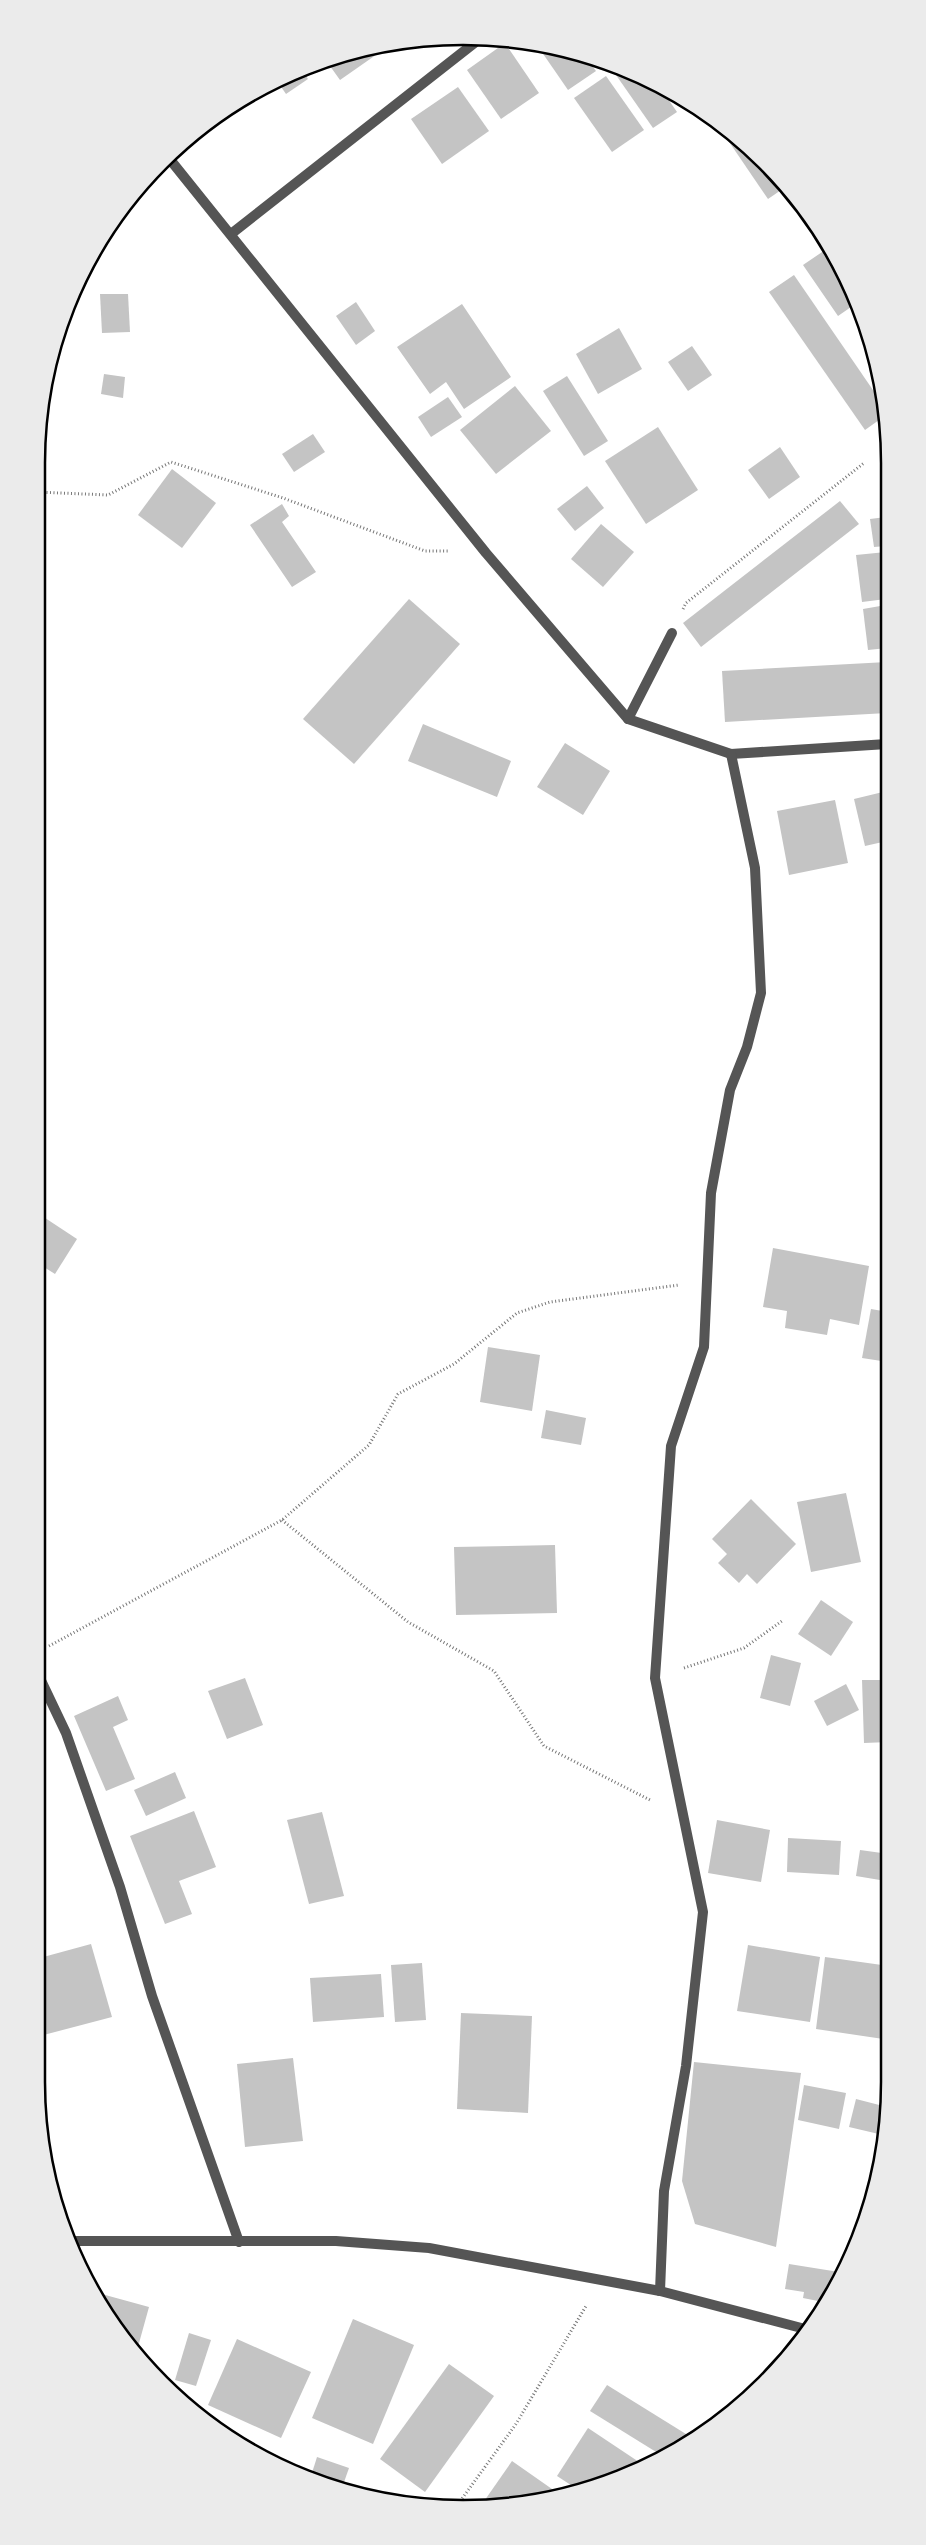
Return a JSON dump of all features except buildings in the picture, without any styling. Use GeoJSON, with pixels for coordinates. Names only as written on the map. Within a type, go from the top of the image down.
{"type":"FeatureCollection","features":[{"type":"Feature","properties":{"kind":"street"},"geometry":{"type":"LineString","coordinates":[[231,234],[471,45]]}},
{"type":"Feature","properties":{"kind":"street"},"geometry":{"type":"LineString","coordinates":[[172,162],[486,553],[628,719],[732,754],[881,744]]}},
{"type":"Feature","properties":{"kind":"street"},"geometry":{"type":"LineString","coordinates":[[628,719],[672,633]]}},
{"type":"Feature","properties":{"kind":"street"},"geometry":{"type":"LineString","coordinates":[[660,2291],[664,2191],[686,2066],[703,1912],[655,1678],[671,1446],[704,1347],[711,1193],[730,1090],[747,1046],[762,993],[755,868],[732,754]]}},
{"type":"Feature","properties":{"kind":"street"},"geometry":{"type":"LineString","coordinates":[[45,1689],[66,1733],[120,1886],[152,1996],[239,2242]]}},
{"type":"Feature","properties":{"kind":"street"},"geometry":{"type":"LineString","coordinates":[[77,2241],[336,2241],[429,2248],[660,2291],[801,2328]]}},
{"type":"Feature","properties":{"kind":"path"},"geometry":{"type":"LineString","coordinates":[[672,633],[686,603],[881,451]]}},
{"type":"Feature","properties":{"kind":"path"},"geometry":{"type":"LineString","coordinates":[[45,492],[108,495],[171,462],[283,498],[425,551],[486,553]]}},
{"type":"Feature","properties":{"kind":"path"},"geometry":{"type":"LineString","coordinates":[[45,1648],[282,1520],[369,1445],[398,1394],[454,1364],[517,1313],[550,1302],[707,1281]]}},
{"type":"Feature","properties":{"kind":"path"},"geometry":{"type":"LineString","coordinates":[[282,1520],[408,1622],[494,1671],[544,1746],[682,1816]]}},
{"type":"Feature","properties":{"kind":"path"},"geometry":{"type":"LineString","coordinates":[[655,1678],[744,1648],[782,1621]]}},
{"type":"Feature","properties":{"kind":"path"},"geometry":{"type":"LineString","coordinates":[[461,2500],[516,2424],[591,2298]]}}]}
